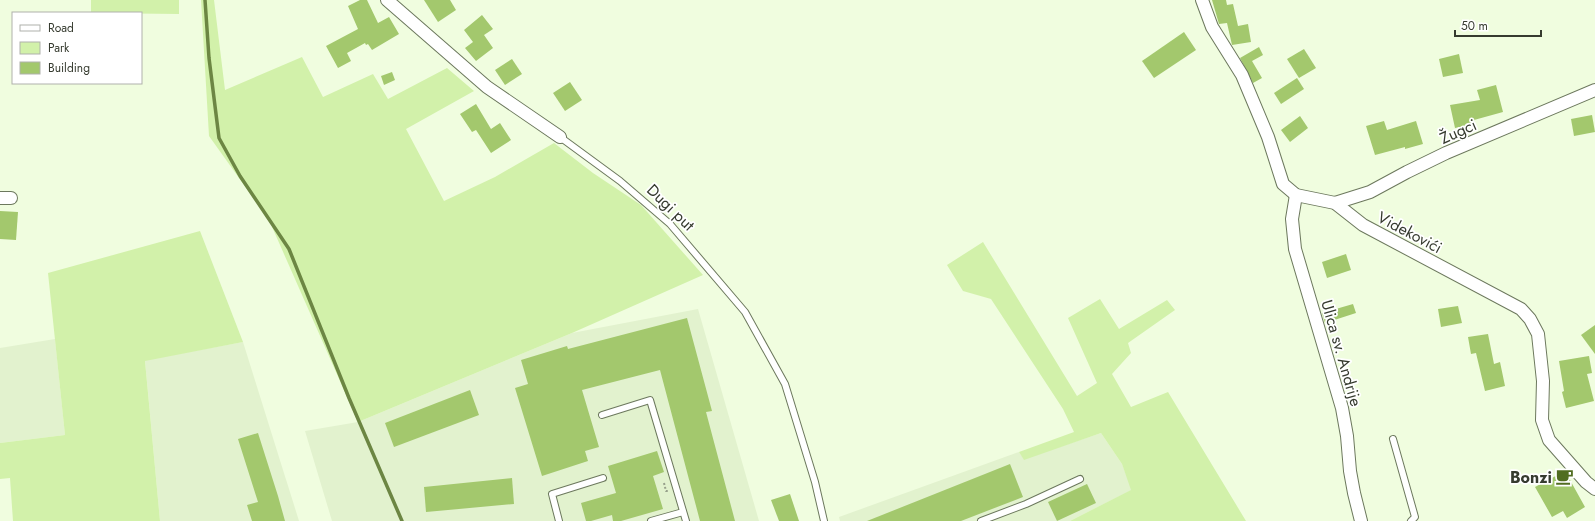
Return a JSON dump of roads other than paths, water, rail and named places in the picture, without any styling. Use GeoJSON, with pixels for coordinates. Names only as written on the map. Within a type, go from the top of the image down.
{"type":"FeatureCollection","features":[{"type":"Feature","properties":{"kind":"street","name":"Dugi put"},"geometry":{"type":"LineString","coordinates":[[387,0],[487,87],[560,137]]}},
{"type":"Feature","properties":{"kind":"street"},"geometry":{"type":"LineString","coordinates":[[1202,0],[1212,27],[1242,75],[1268,137],[1284,184],[1296,195]]}},
{"type":"Feature","properties":{"kind":"street","name":"Žugci"},"geometry":{"type":"LineString","coordinates":[[1335,203],[1370,192],[1446,153],[1595,90]]}},
{"type":"Feature","properties":{"kind":"street","name":"Videkovići"},"geometry":{"type":"LineString","coordinates":[[1296,195],[1335,203],[1363,225],[1522,309],[1530,319],[1538,334],[1543,381],[1542,420],[1549,440],[1586,482],[1595,489]]}},
{"type":"Feature","properties":{"kind":"street","name":"Ulica sv. Andrije"},"geometry":{"type":"LineString","coordinates":[[1296,195],[1292,219],[1295,250],[1342,408],[1348,436],[1350,471],[1361,521]]}},
{"type":"Feature","properties":{"kind":"lane","name":"Dugi put"},"geometry":{"type":"LineString","coordinates":[[560,137],[620,181],[670,224],[745,312],[785,384],[815,482],[824,521]]}},
{"type":"Feature","properties":{"kind":"lane"},"geometry":{"type":"LineString","coordinates":[[602,415],[650,400],[686,521]]}},
{"type":"Feature","properties":{"kind":"lane"},"geometry":{"type":"LineString","coordinates":[[1393,439],[1415,517],[1411,521]]}},
{"type":"Feature","properties":{"kind":"lane"},"geometry":{"type":"LineString","coordinates":[[559,521],[552,494],[603,478]]}},
{"type":"Feature","properties":{"kind":"lane"},"geometry":{"type":"LineString","coordinates":[[981,521],[1026,504],[1080,478]]}},
{"type":"Feature","properties":{"kind":"lane"},"geometry":{"type":"LineString","coordinates":[[651,521],[683,512]]}},
{"type":"Feature","properties":{"kind":"waterway"},"geometry":{"type":"LineString","coordinates":[[205,0],[209,58],[219,138],[240,176],[289,249],[349,398],[402,521]]}},
{"type":"Feature","properties":{"kind":"place","name":"Bonzi"},"geometry":{"type":"Point","coordinates":[1565,477]}}]}
